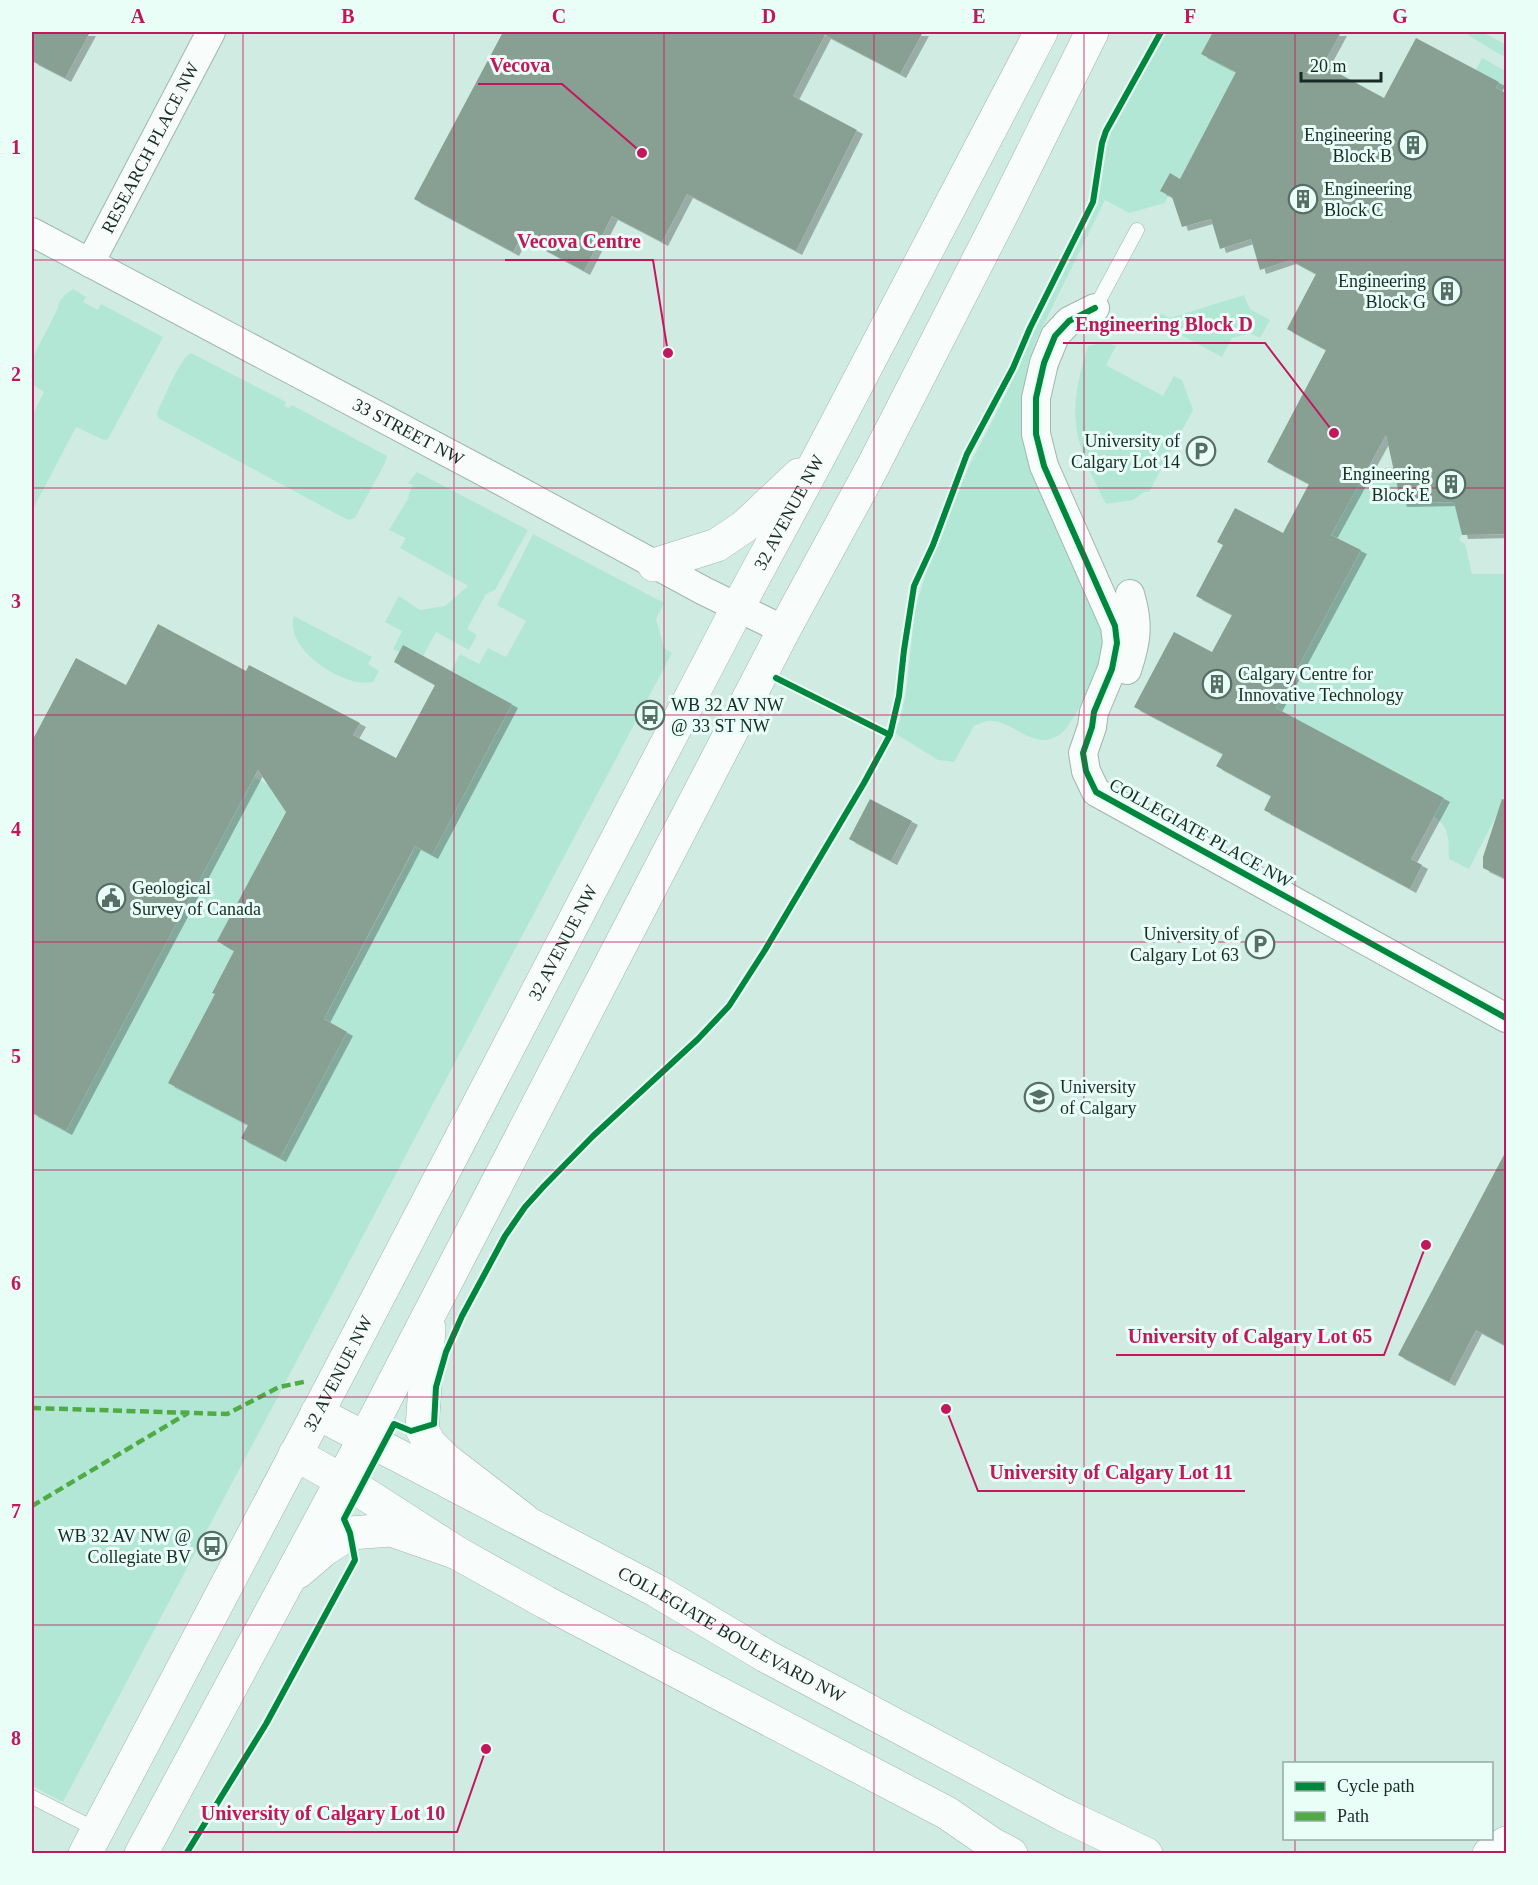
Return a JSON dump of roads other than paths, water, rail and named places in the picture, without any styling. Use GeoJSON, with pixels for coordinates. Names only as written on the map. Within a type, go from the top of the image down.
{"type":"FeatureCollection","features":[{"type":"Feature","properties":{"kind":"main road","name":"32 AVENUE NW"},"geometry":{"type":"LineString","coordinates":[[91,1842],[1041,32]]}},
{"type":"Feature","properties":{"kind":"main road"},"geometry":{"type":"LineString","coordinates":[[141,1854],[365,1438],[784,630],[881,451],[1092,32]]}},
{"type":"Feature","properties":{"kind":"main road"},"geometry":{"type":"LineString","coordinates":[[654,565],[717,545],[745,526],[820,455]]}},
{"type":"Feature","properties":{"kind":"main road"},"geometry":{"type":"LineString","coordinates":[[430,1314],[422,1429],[429,1443],[445,1459],[523,1520]]}},
{"type":"Feature","properties":{"kind":"main road","name":"COLLEGIATE BOULEVARD NW"},"geometry":{"type":"LineString","coordinates":[[317,1413],[657,1591],[783,1666],[1062,1814],[1146,1854]]}},
{"type":"Feature","properties":{"kind":"main road"},"geometry":{"type":"LineString","coordinates":[[295,1454],[341,1480],[457,1553],[545,1602],[947,1813],[999,1850]]}},
{"type":"Feature","properties":{"kind":"main road"},"geometry":{"type":"LineString","coordinates":[[288,1581],[324,1549],[350,1533],[392,1530],[457,1553]]}},
{"type":"Feature","properties":{"kind":"main road"},"geometry":{"type":"LineString","coordinates":[[1489,1854],[1506,1844]]}},
{"type":"Feature","properties":{"kind":"street","name":"RESEARCH PLACE NW"},"geometry":{"type":"LineString","coordinates":[[90,263],[211,32]]}},
{"type":"Feature","properties":{"kind":"street","name":"33 STREET NW"},"geometry":{"type":"LineString","coordinates":[[32,232],[494,477],[654,565],[784,630]]}},
{"type":"Feature","properties":{"kind":"street","name":"COLLEGIATE PLACE NW"},"geometry":{"type":"LineString","coordinates":[[1095,308],[1069,321],[1055,336],[1044,363],[1036,398],[1036,434],[1044,466],[1115,626],[1118,643],[1112,669],[1094,712],[1092,727],[1083,753],[1086,771],[1096,792],[1506,1018]]}},
{"type":"Feature","properties":{"kind":"street","name":"COLLEGIATE PLACE NW"},"geometry":{"type":"LineString","coordinates":[[1092,727],[1104,718],[1126,674],[1135,647],[1137,616],[1130,594]]}},
{"type":"Feature","properties":{"kind":"lane"},"geometry":{"type":"LineString","coordinates":[[1095,308],[1137,230]]}},
{"type":"Feature","properties":{"kind":"lane"},"geometry":{"type":"LineString","coordinates":[[32,1797],[91,1842]]}},
{"type":"Feature","properties":{"kind":"place","name":"Engineering Block B"},"geometry":{"type":"Point","coordinates":[1413,145]}},
{"type":"Feature","properties":{"kind":"place","name":"Vecova"},"geometry":{"type":"Point","coordinates":[642,153]}},
{"type":"Feature","properties":{"kind":"place","name":"Engineering Block C"},"geometry":{"type":"Point","coordinates":[1303,199]}},
{"type":"Feature","properties":{"kind":"place","name":"Engineering Block G"},"geometry":{"type":"Point","coordinates":[1447,291]}},
{"type":"Feature","properties":{"kind":"place","name":"Vecova Centre"},"geometry":{"type":"Point","coordinates":[668,353]}},
{"type":"Feature","properties":{"kind":"place","name":"Engineering Block D"},"geometry":{"type":"Point","coordinates":[1334,433]}},
{"type":"Feature","properties":{"kind":"place","name":"University of Calgary Lot 14"},"geometry":{"type":"Point","coordinates":[1201,451]}},
{"type":"Feature","properties":{"kind":"place","name":"Engineering Block E"},"geometry":{"type":"Point","coordinates":[1451,484]}},
{"type":"Feature","properties":{"kind":"place","name":"Calgary Centre for Innovative Technology"},"geometry":{"type":"Point","coordinates":[1217,684]}},
{"type":"Feature","properties":{"kind":"place","name":"WB 32 AV NW @ 33 ST NW"},"geometry":{"type":"Point","coordinates":[650,715]}},
{"type":"Feature","properties":{"kind":"place","name":"Geological Survey of Canada"},"geometry":{"type":"Point","coordinates":[111,898]}},
{"type":"Feature","properties":{"kind":"place","name":"University of Calgary Lot 63"},"geometry":{"type":"Point","coordinates":[1260,944]}},
{"type":"Feature","properties":{"kind":"place","name":"University of Calgary"},"geometry":{"type":"Point","coordinates":[1039,1097]}},
{"type":"Feature","properties":{"kind":"place","name":"University of Calgary Lot 65"},"geometry":{"type":"Point","coordinates":[1426,1245]}},
{"type":"Feature","properties":{"kind":"place","name":"University of Calgary Lot 11"},"geometry":{"type":"Point","coordinates":[946,1409]}},
{"type":"Feature","properties":{"kind":"place","name":"WB 32 AV NW @ Collegiate BV"},"geometry":{"type":"Point","coordinates":[212,1546]}},
{"type":"Feature","properties":{"kind":"place","name":"University of Calgary Lot 10"},"geometry":{"type":"Point","coordinates":[486,1749]}}]}
